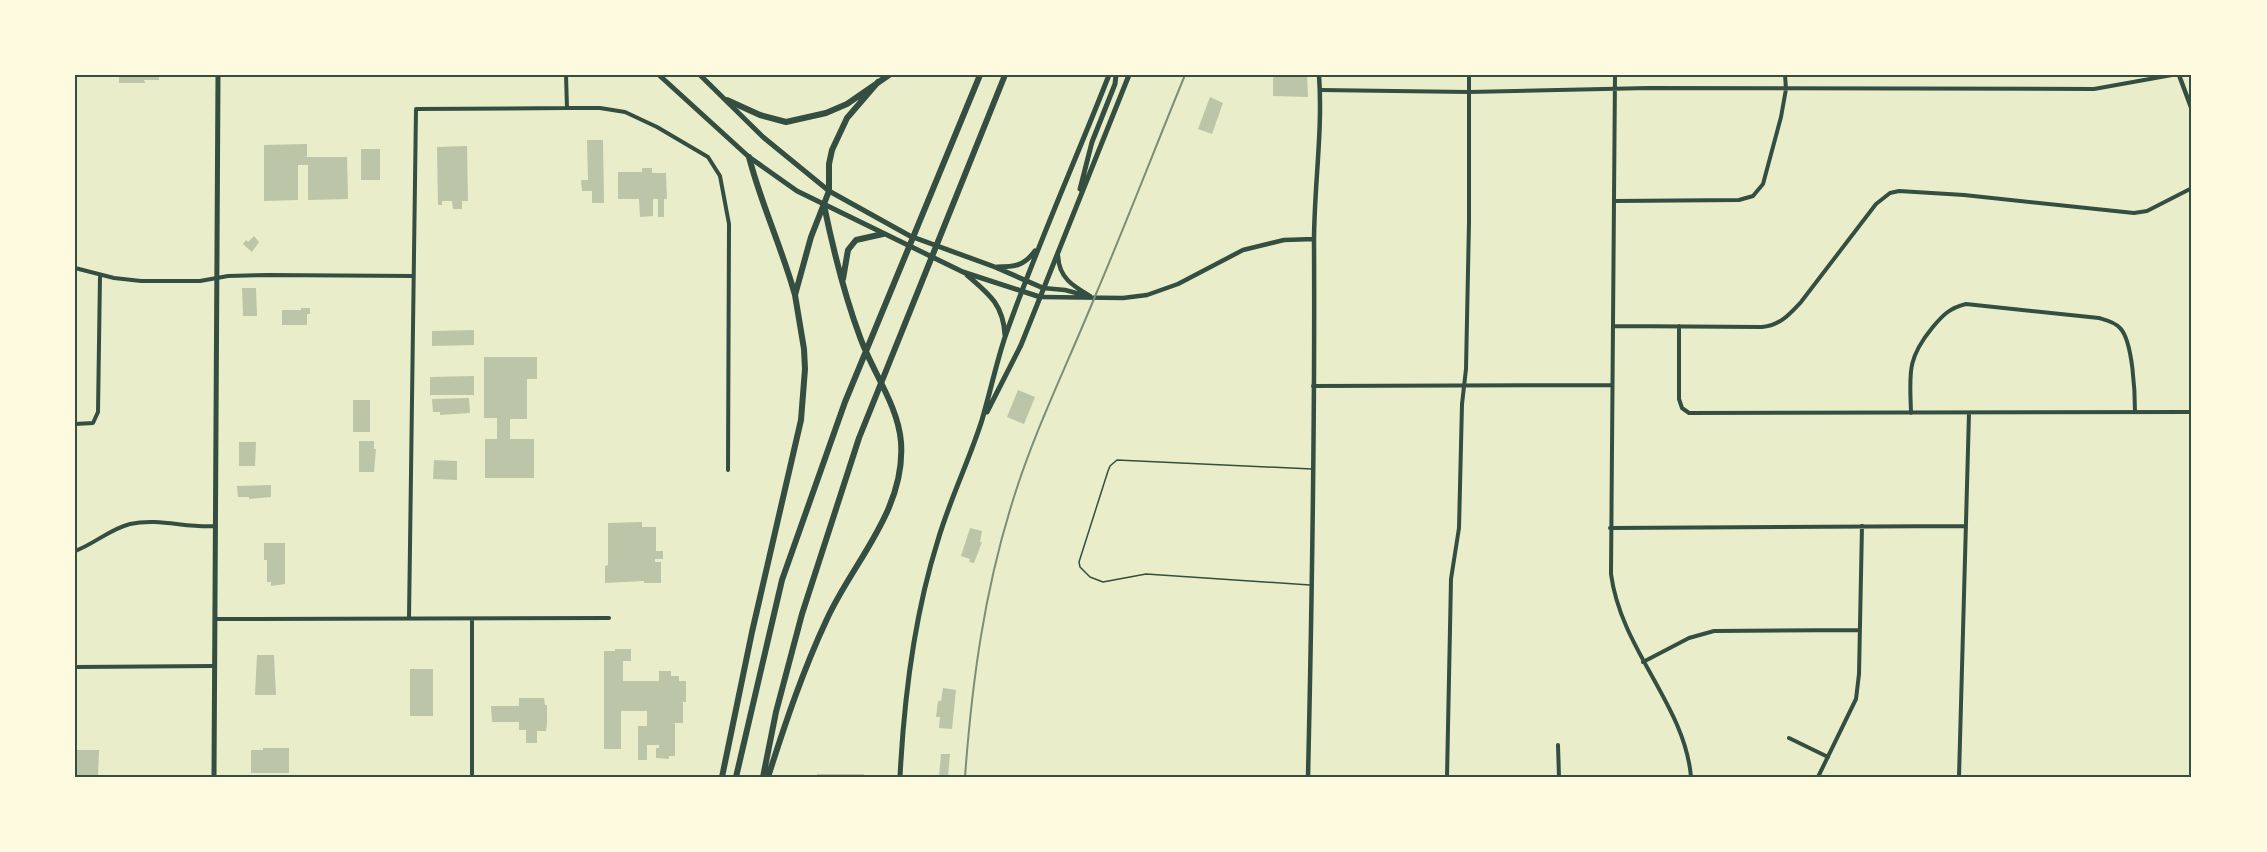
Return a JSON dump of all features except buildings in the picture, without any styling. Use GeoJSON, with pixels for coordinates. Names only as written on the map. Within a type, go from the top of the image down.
{"type":"FeatureCollection","features":[{"type":"Feature","properties":{"kind":"highway"},"geometry":{"type":"LineString","coordinates":[[727,100],[760,115],[786,122],[826,113],[847,104],[889,75]]}},
{"type":"Feature","properties":{"kind":"highway"},"geometry":{"type":"LineString","coordinates":[[736,777],[782,580],[845,402],[980,75]]}},
{"type":"Feature","properties":{"kind":"highway"},"geometry":{"type":"LineString","coordinates":[[763,777],[776,712],[802,614],[859,438],[1005,75]]}},
{"type":"Feature","properties":{"kind":"highway"},"geometry":{"type":"LineString","coordinates":[[795,295],[811,237],[829,191],[829,164],[832,150],[847,118],[878,82]]}},
{"type":"Feature","properties":{"kind":"highway"},"geometry":{"type":"LineString","coordinates":[[722,777],[752,632],[801,420],[805,369],[795,295],[778,242],[756,187],[749,157]]}},
{"type":"Feature","properties":{"kind":"highway"},"geometry":{"type":"LineString","coordinates":[[768,777],[813,648],[852,572],[889,510],[898,481],[901,460],[899,427],[860,337],[843,282],[824,205]]}},
{"type":"Feature","properties":{"kind":"highway"},"geometry":{"type":"LineString","coordinates":[[843,282],[848,250],[855,240],[883,234]]}},
{"type":"Feature","properties":{"kind":"main road"},"geometry":{"type":"LineString","coordinates":[[214,777],[218,75]]}},
{"type":"Feature","properties":{"kind":"main road"},"geometry":{"type":"LineString","coordinates":[[658,75],[749,157],[797,191],[963,272],[1040,297]]}},
{"type":"Feature","properties":{"kind":"main road"},"geometry":{"type":"LineString","coordinates":[[700,75],[763,137],[829,191],[910,236],[995,267],[1043,288]]}},
{"type":"Feature","properties":{"kind":"main road"},"geometry":{"type":"LineString","coordinates":[[900,777],[910,670],[930,567],[945,518],[981,421],[1022,290],[1109,75]]}},
{"type":"Feature","properties":{"kind":"main road"},"geometry":{"type":"LineString","coordinates":[[1077,203],[1090,149],[1115,84],[1116,75]]}},
{"type":"Feature","properties":{"kind":"main road"},"geometry":{"type":"LineString","coordinates":[[981,421],[1020,345],[1129,75]]}},
{"type":"Feature","properties":{"kind":"main road"},"geometry":{"type":"LineString","coordinates":[[995,267],[1012,267],[1026,263],[1040,245]]}},
{"type":"Feature","properties":{"kind":"main road"},"geometry":{"type":"LineString","coordinates":[[963,272],[988,293],[998,305],[1005,339]]}},
{"type":"Feature","properties":{"kind":"street"},"geometry":{"type":"LineString","coordinates":[[566,75],[567,108]]}},
{"type":"Feature","properties":{"kind":"street"},"geometry":{"type":"LineString","coordinates":[[1308,777],[1314,239],[1319,162],[1319,75]]}},
{"type":"Feature","properties":{"kind":"street"},"geometry":{"type":"LineString","coordinates":[[1447,777],[1451,579],[1459,528],[1469,234],[1469,75]]}},
{"type":"Feature","properties":{"kind":"street"},"geometry":{"type":"LineString","coordinates":[[1615,75],[1610,561],[1615,595],[1627,631],[1682,735],[1688,754],[1691,777]]}},
{"type":"Feature","properties":{"kind":"street"},"geometry":{"type":"LineString","coordinates":[[1615,201],[1729,200],[1754,196],[1760,190],[1781,117],[1786,88],[1785,75]]}},
{"type":"Feature","properties":{"kind":"street"},"geometry":{"type":"LineString","coordinates":[[1320,90],[1469,93],[1786,88],[2094,89],[2172,75]]}},
{"type":"Feature","properties":{"kind":"street"},"geometry":{"type":"LineString","coordinates":[[2179,75],[2192,110]]}},
{"type":"Feature","properties":{"kind":"street"},"geometry":{"type":"LineString","coordinates":[[409,619],[416,109],[612,110],[633,115],[702,152],[717,169],[725,197],[729,224],[728,470]]}},
{"type":"Feature","properties":{"kind":"street"},"geometry":{"type":"LineString","coordinates":[[1613,326],[1762,327],[1778,323],[1796,308],[1876,204],[1890,193],[1908,190],[2134,213],[2147,211],[2192,188]]}},
{"type":"Feature","properties":{"kind":"street"},"geometry":{"type":"LineString","coordinates":[[1040,297],[1123,298],[1147,295],[1178,285],[1243,250],[1284,240],[1314,239]]}},
{"type":"Feature","properties":{"kind":"street"},"geometry":{"type":"LineString","coordinates":[[1058,250],[1061,273],[1068,282],[1090,296]]}},
{"type":"Feature","properties":{"kind":"street"},"geometry":{"type":"LineString","coordinates":[[75,268],[141,281],[200,281],[231,276],[268,275],[413,276]]}},
{"type":"Feature","properties":{"kind":"street"},"geometry":{"type":"LineString","coordinates":[[75,424],[93,423],[98,412],[100,274]]}},
{"type":"Feature","properties":{"kind":"street"},"geometry":{"type":"LineString","coordinates":[[1043,288],[1090,296]]}},
{"type":"Feature","properties":{"kind":"street"},"geometry":{"type":"LineString","coordinates":[[1911,413],[1910,378],[1914,353],[1944,314],[1955,306],[1966,304],[2099,318],[2113,323],[2121,329],[2128,345],[2135,412]]}},
{"type":"Feature","properties":{"kind":"street"},"geometry":{"type":"LineString","coordinates":[[1679,326],[1679,399],[1682,408],[1689,413],[2192,412]]}},
{"type":"Feature","properties":{"kind":"street"},"geometry":{"type":"LineString","coordinates":[[1314,386],[1612,385]]}},
{"type":"Feature","properties":{"kind":"street"},"geometry":{"type":"LineString","coordinates":[[1959,777],[1969,413]]}},
{"type":"Feature","properties":{"kind":"street"},"geometry":{"type":"LineString","coordinates":[[75,551],[129,525],[158,522],[191,527],[215,526]]}},
{"type":"Feature","properties":{"kind":"street"},"geometry":{"type":"LineString","coordinates":[[1818,777],[1856,699],[1862,526]]}},
{"type":"Feature","properties":{"kind":"street"},"geometry":{"type":"LineString","coordinates":[[1610,528],[1966,526]]}},
{"type":"Feature","properties":{"kind":"street"},"geometry":{"type":"LineString","coordinates":[[214,619],[609,618]]}},
{"type":"Feature","properties":{"kind":"street"},"geometry":{"type":"LineString","coordinates":[[472,619],[472,777]]}},
{"type":"Feature","properties":{"kind":"street"},"geometry":{"type":"LineString","coordinates":[[1643,662],[1689,638],[1714,631],[1860,630]]}},
{"type":"Feature","properties":{"kind":"street"},"geometry":{"type":"LineString","coordinates":[[75,667],[214,666]]}},
{"type":"Feature","properties":{"kind":"street"},"geometry":{"type":"LineString","coordinates":[[1789,738],[1828,757]]}},
{"type":"Feature","properties":{"kind":"street"},"geometry":{"type":"LineString","coordinates":[[1558,745],[1559,777]]}},
{"type":"Feature","properties":{"kind":"lane"},"geometry":{"type":"LineString","coordinates":[[1311,585],[1146,574],[1103,582],[1090,577],[1080,567],[1079,562],[1108,471],[1117,460],[1313,469]]}},
{"type":"Feature","properties":{"kind":"railway"},"geometry":{"type":"LineString","coordinates":[[965,777],[971,707],[981,637],[994,569],[1013,500],[1042,422],[1185,75]]}}]}
